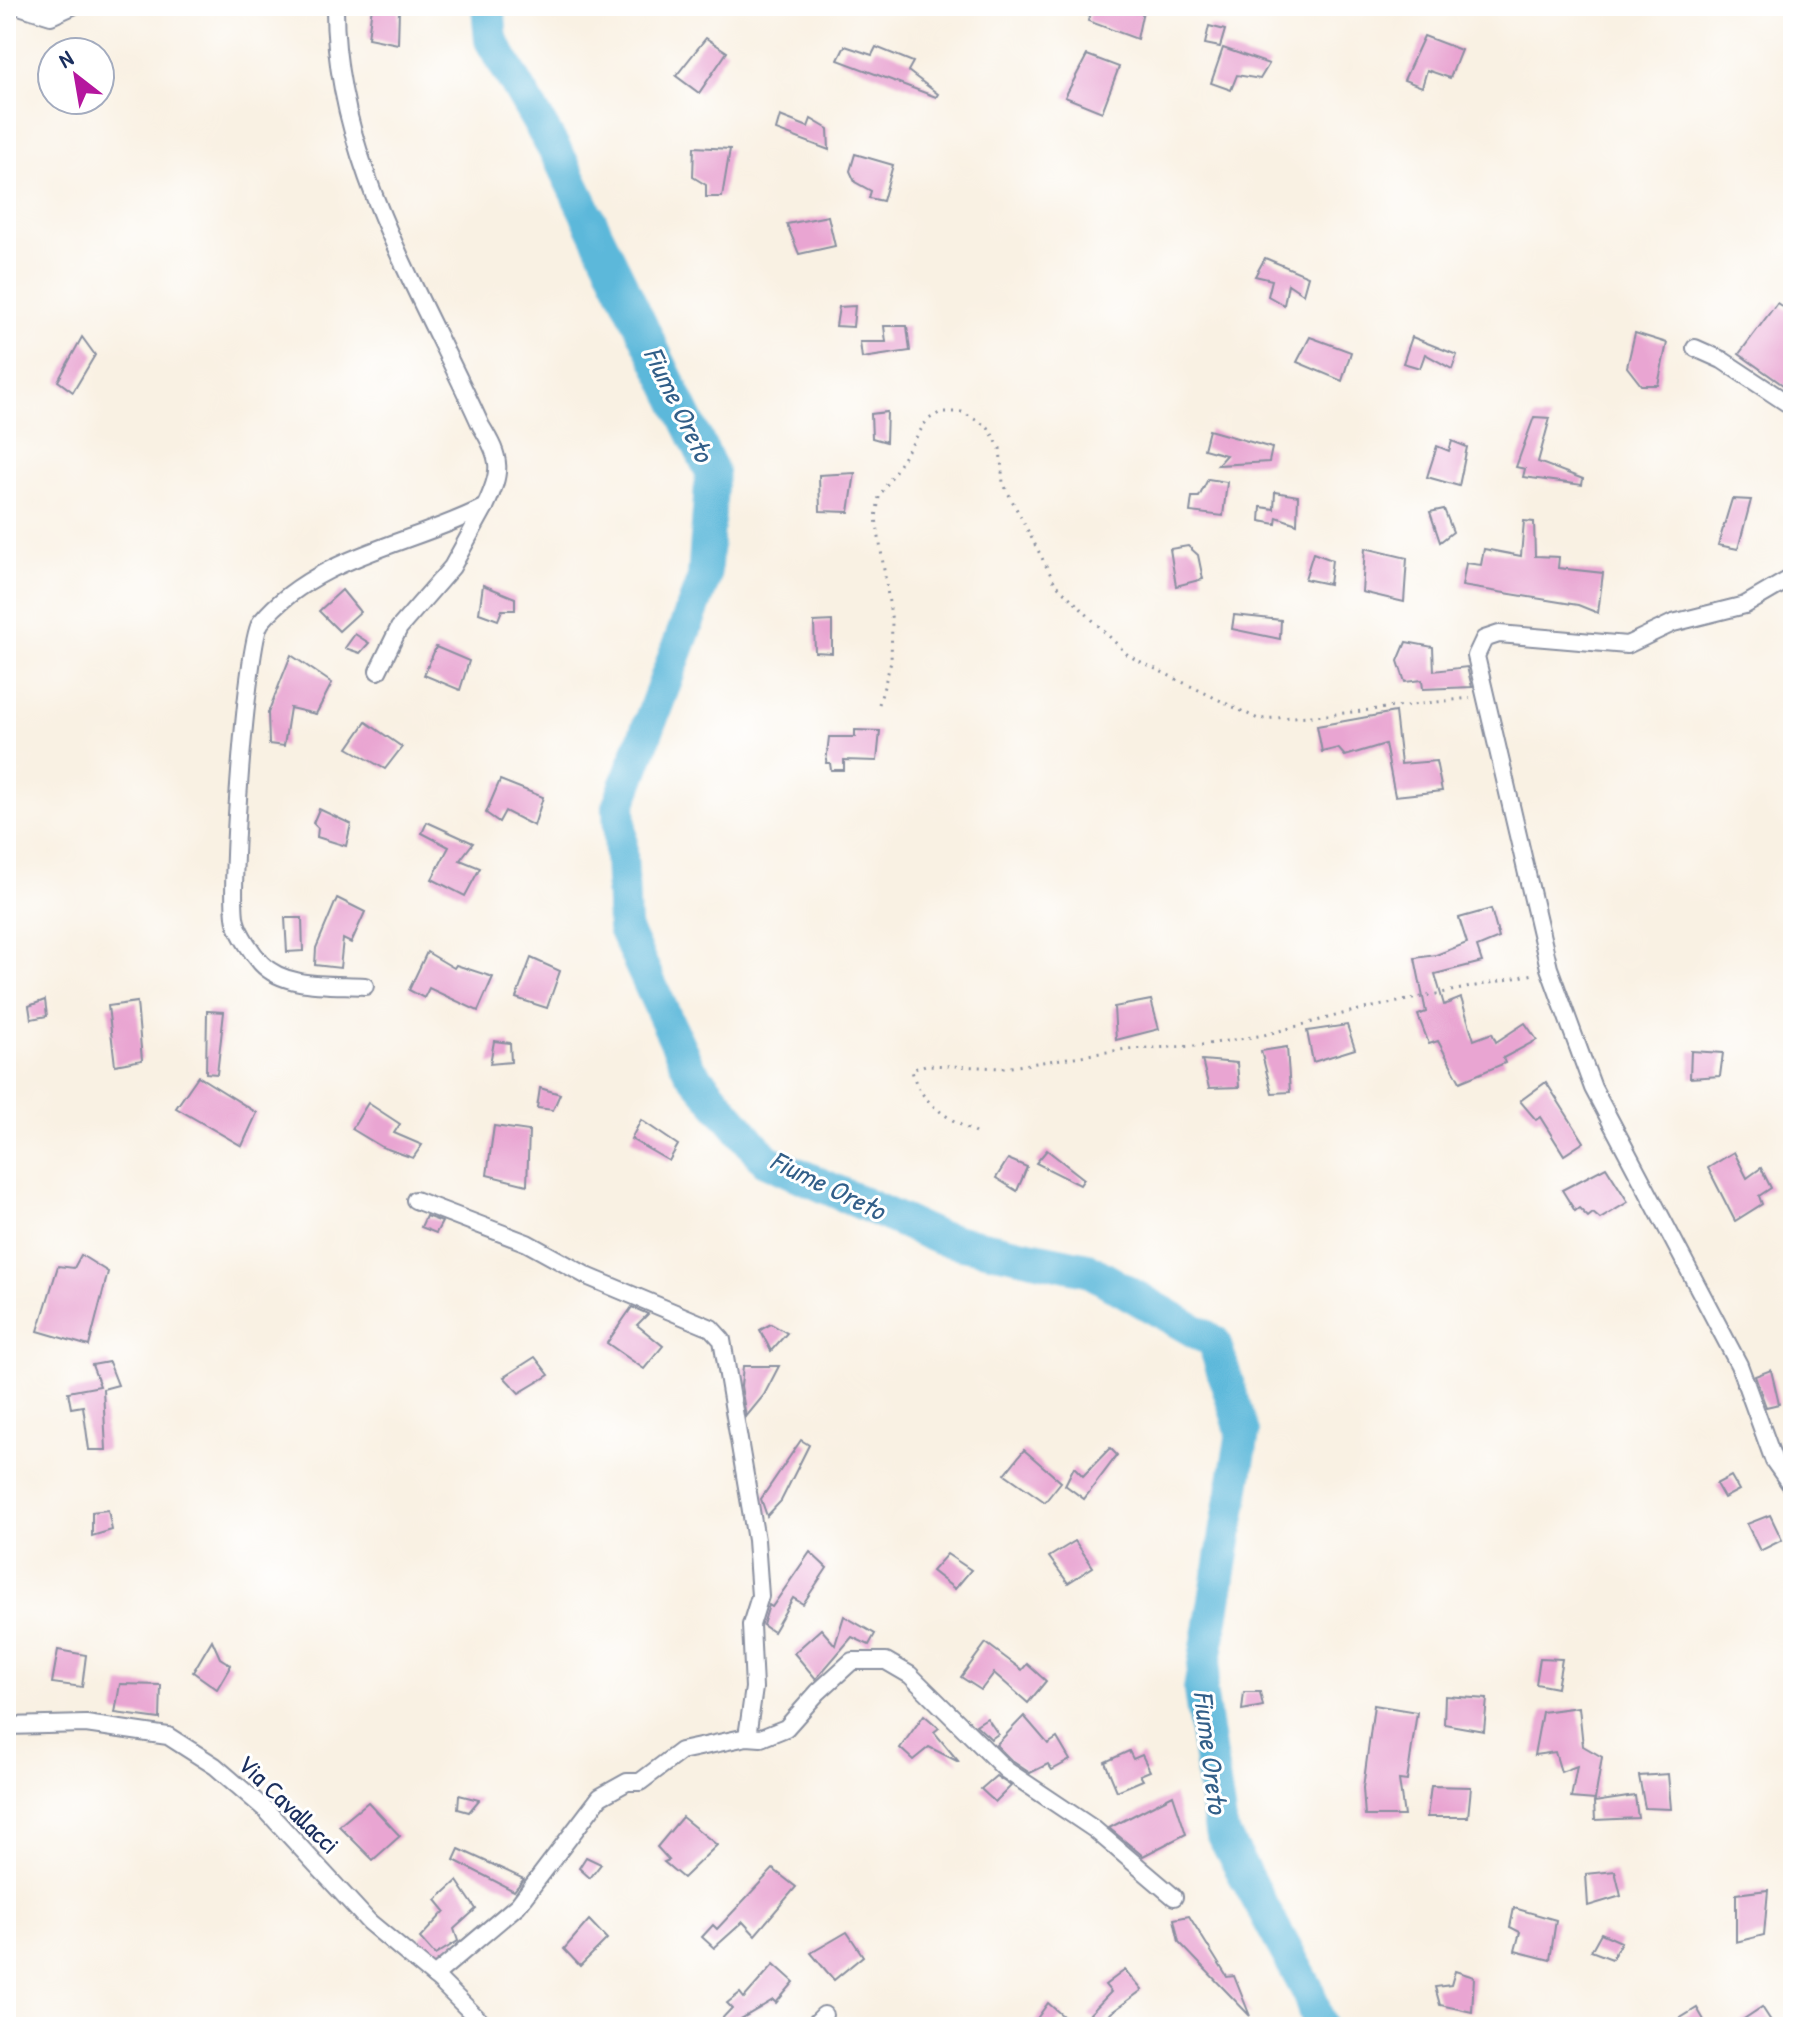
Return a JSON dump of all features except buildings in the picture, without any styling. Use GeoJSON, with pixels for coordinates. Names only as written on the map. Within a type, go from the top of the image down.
{"type":"FeatureCollection","features":[{"type":"Feature","properties":{"kind":"street"},"geometry":{"type":"LineString","coordinates":[[19,6],[51,16],[73,6]]}},
{"type":"Feature","properties":{"kind":"street"},"geometry":{"type":"LineString","coordinates":[[335,6],[341,82],[363,168],[395,246],[481,426],[497,452],[499,479],[452,567],[399,628],[378,671]]}},
{"type":"Feature","properties":{"kind":"street"},"geometry":{"type":"LineString","coordinates":[[1695,348],[1722,360],[1793,407]]}},
{"type":"Feature","properties":{"kind":"street"},"geometry":{"type":"LineString","coordinates":[[365,986],[280,978],[261,963],[236,923],[232,884],[242,737],[259,624],[307,581],[485,507]]}},
{"type":"Feature","properties":{"kind":"street"},"geometry":{"type":"LineString","coordinates":[[1793,577],[1745,605],[1673,623],[1627,645],[1499,634],[1484,639],[1476,656],[1550,972],[1593,1088],[1739,1365],[1774,1461],[1793,1488]]}},
{"type":"Feature","properties":{"kind":"street"},"geometry":{"type":"LineString","coordinates":[[415,1200],[527,1243],[589,1277],[711,1328],[722,1340],[756,1540],[760,1596],[751,1625],[754,1688],[747,1737]]}},
{"type":"Feature","properties":{"kind":"street"},"geometry":{"type":"LineString","coordinates":[[434,1976],[518,1905],[600,1797],[627,1782],[640,1782],[681,1751],[747,1737],[761,1738],[786,1728],[818,1692],[852,1661],[886,1661],[910,1675],[1006,1770],[1094,1829],[1174,1897]]}},
{"type":"Feature","properties":{"kind":"street","name":"Via Cavallacci"},"geometry":{"type":"LineString","coordinates":[[6,1726],[86,1724],[168,1736],[215,1766],[266,1810],[369,1922],[434,1976],[486,2027]]}},
{"type":"Feature","properties":{"kind":"path"},"geometry":{"type":"LineString","coordinates":[[879,704],[891,662],[892,622],[876,518],[879,497],[927,420],[941,412],[962,412],[988,427],[1000,448],[1003,483],[1055,583],[1129,656],[1258,719],[1328,715],[1486,696]]}},
{"type":"Feature","properties":{"kind":"path"},"geometry":{"type":"LineString","coordinates":[[975,1133],[944,1116],[925,1098],[914,1082],[912,1070],[925,1065],[1004,1068],[1126,1049],[1196,1046],[1264,1035],[1354,1011],[1550,972]]}},
{"type":"Feature","properties":{"kind":"waterway","name":"Fiume Oreto"},"geometry":{"type":"LineString","coordinates":[[488,6],[491,40],[561,161],[712,472],[704,578],[619,805],[624,928],[689,1069],[766,1160],[939,1238],[1087,1269],[1214,1342],[1243,1433],[1200,1690],[1221,1831],[1307,1989],[1320,2027]]}}]}
